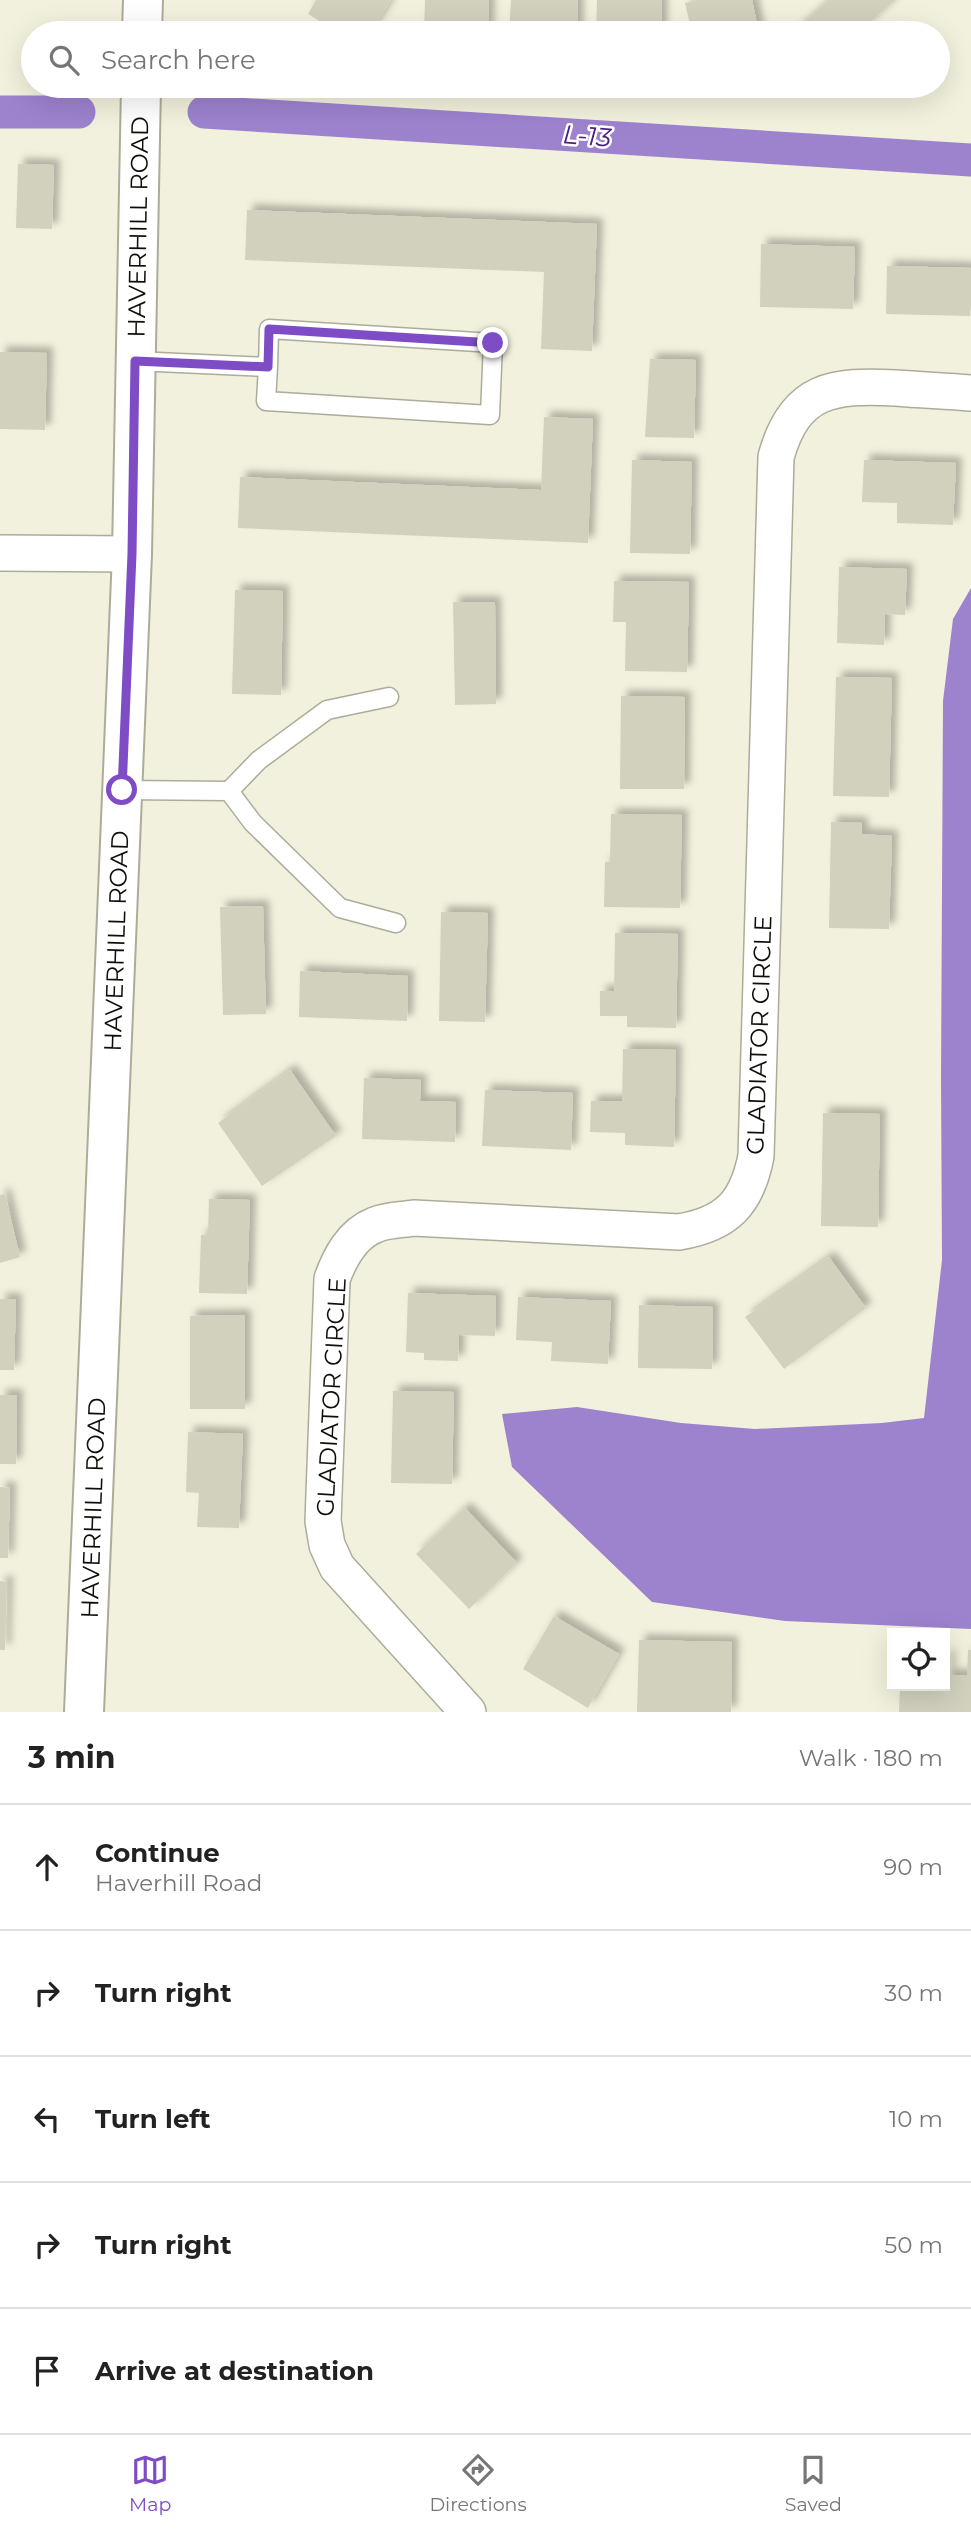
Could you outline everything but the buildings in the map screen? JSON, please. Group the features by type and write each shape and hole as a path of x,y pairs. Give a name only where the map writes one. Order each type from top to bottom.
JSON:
{"street":[{"path":"142,21 143,0"},
{"name":"HAVERHILL ROAD","path":"84,1712 132,554 141,98"},
{"name":"GLADIATOR CIRCLE","path":"468,1712 337,1567 327,1545 323,1521 332,1279 340,1257 355,1238 376,1224 414,1218 679,1232 702,1228 723,1217 741,1200 752,1179 756,1156 776,457 783,434 796,414 814,398 836,388 860,386 971,393"},
{"path":"0,554 132,554"}],"lane":[{"path":"269,329 493,343 490,415 266,401 268,367 269,329"},
{"path":"135,361 268,367"},
{"path":"122,790 229,790 260,760 327,710 389,697"},
{"path":"229,790 253,824 340,908 396,923"}],"shaded area":[{"path":"971,588 971,1629 785,1621 652,1602 512,1467 502,1414 577,1407 681,1423 755,1429 882,1423 924,1418 942,1260 943,701 953,619"}],"waterway":[{"name":"L-13","path":"0,112 79,112"},
{"name":"L-13","path":"204,112 971,160"}],"route":[{"path":"122,790 132,554 135,361 268,367 269,329 493,343"}]}
